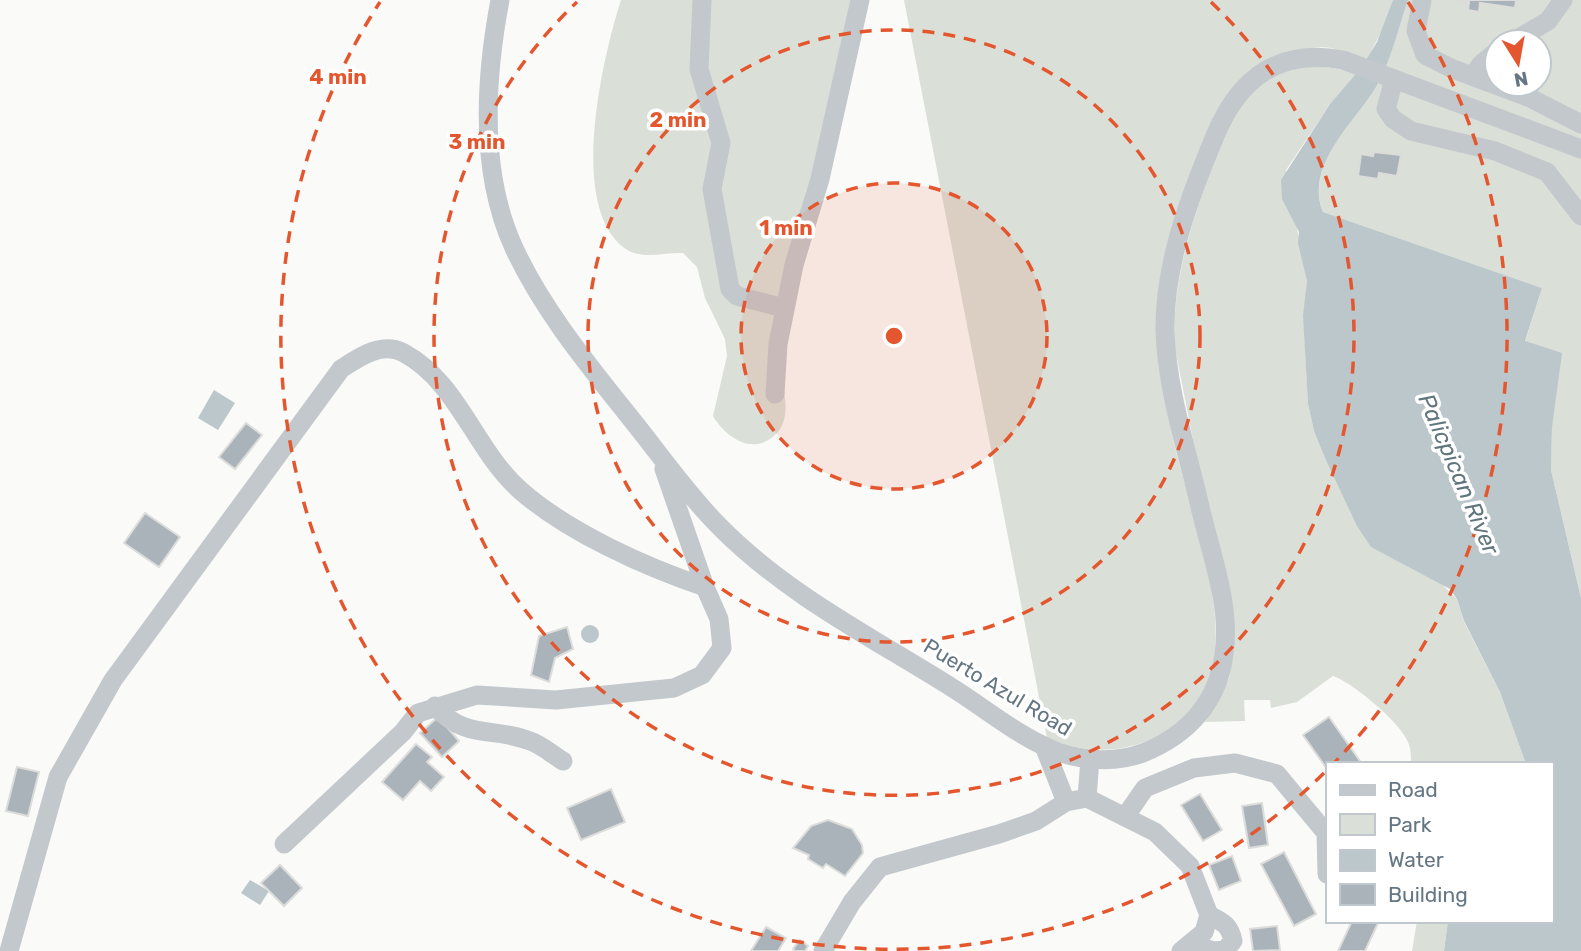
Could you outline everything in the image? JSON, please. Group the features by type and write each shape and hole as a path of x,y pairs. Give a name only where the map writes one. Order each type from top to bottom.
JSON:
{"street":[{"name":"Puerto Azul Road","path":"500,0 491,54 490,153 512,242 533,284 584,360 721,528 780,577 818,605 1044,746 1090,759 1124,758 1170,740 1200,715 1221,675 1226,622 1176,407 1165,327 1171,271 1199,176 1225,114 1243,87 1274,65 1290,59 1317,57 1343,60 1581,149"},
{"path":"702,0 699,69 706,101 721,143 712,189 730,289 737,296 784,308"},
{"path":"775,394 774,374 784,308 800,240 820,179 860,0"},
{"path":"1422,0 1416,31 1420,49 1433,60 1528,97 1581,124"},
{"path":"1536,28 1548,21 1563,0"},
{"path":"1473,76 1483,62"},
{"path":"1393,79 1387,108 1393,119 1411,131 1439,141 1495,151 1547,172 1581,216"},
{"path":"9,951 58,777 113,680 341,369 369,351 401,351 431,370 486,449 520,491 586,535 668,575 705,587"},
{"path":"284,844 402,732 418,713 435,706 477,695 556,700 674,688 702,675 722,648 719,619 705,587 659,453"},
{"path":"435,706 448,722 468,730 531,741 563,761"},
{"path":"1044,746 1066,802"},
{"path":"1087,798 1090,759"},
{"path":"1125,817 1145,788 1194,768 1235,763 1278,774 1326,833"},
{"path":"823,951 852,902 880,867 999,834 1036,821 1066,802 1087,798 1155,832 1189,866 1209,915 1204,932 1187,947"},
{"path":"1187,947 1226,950 1233,941 1231,930 1209,915"}],"green space":[{"path":"621,0 866,0 822,168 793,295 781,361 784,420 774,436 765,442 748,444 739,441 724,430 713,416 727,356 725,339 705,298 697,267 683,253 648,255 629,251 610,232 598,204 594,133 606,58"},
{"path":"904,0 1393,0 1387,21 1366,61 1331,48 1299,49 1280,54 1249,72 1236,84 1216,114 1185,189 1181,203 1167,397 1175,447 1211,586 1216,632 1211,674 1193,710 1159,736 1145,742 1104,750 1076,747 1047,738"},
{"path":"1408,0 1581,0 1581,139 1384,67"},
{"path":"1307,65 1340,69 1356,75 1330,104 1286,170 1307,281 1304,328 1308,404 1314,431 1341,487 1457,599 1464,622 1500,692 1525,762 1411,762 1409,744 1396,725 1363,695 1333,676 1297,702 1271,708 1270,700 1244,700 1245,721 1205,722 1229,678 1234,649 1175,348 1176,299 1198,205 1234,116 1250,93 1284,72"},
{"path":"1378,83 1581,157 1581,598 1551,470 1552,427 1525,342 1542,288 1323,212 1319,194 1327,160"},
{"path":"1417,923 1448,923 1444,951 1412,951"}],"water":[{"name":"Palicpican River","path":"1393,0 1408,0 1386,66 1376,87 1334,146 1326,162 1320,178 1319,195 1323,212 1542,288 1525,341 1562,353 1552,427 1551,470 1581,598 1581,951 1444,951 1448,923 1553,923 1553,762 1525,762 1500,692 1464,621 1457,599 1450,589 1371,547 1357,526 1314,431 1308,404 1303,316 1307,281 1298,243 1299,232 1282,199 1281,180 1330,104 1361,68 1377,42"},
{"path":"214,390 235,403 218,430 198,418"},
{"path":"590,625 596,628 599,634 596,640 590,643 584,640 581,634 584,628"},
{"path":"250,880 269,891 260,905 241,893"}],"building":[{"path":"1456,0 1516,0 1515,8 1480,3 1479,12 1468,10 1469,2"},
{"path":"1374,152 1401,155 1397,176 1379,173 1378,179 1358,176 1361,154 1373,156"},
{"path":"246,423 262,435 235,469 219,457"},
{"path":"145,513 180,537 159,567 124,543"},
{"path":"567,627 573,649 555,658 549,682 531,675 539,636"},
{"path":"438,717 459,741 442,757 420,733"},
{"path":"1329,717 1361,762 1326,762 1326,768 1303,735"},
{"path":"416,744 432,757 427,762 444,777 431,791 420,781 403,800 382,782"},
{"path":"17,767 39,772 28,816 6,811"},
{"path":"611,789 625,822 581,840 567,808"},
{"path":"1200,794 1222,830 1203,841 1181,805"},
{"path":"1262,803 1268,845 1249,848 1242,806"},
{"path":"828,820 852,829 862,845 863,853 845,876 826,864 823,868 808,859 809,855 793,848 811,826"},
{"path":"1284,852 1316,914 1294,926 1261,864"},
{"path":"1232,856 1241,881 1219,890 1209,865"},
{"path":"280,865 302,888 284,906 261,883"},
{"path":"1351,923 1378,923 1365,951 1338,951"},
{"path":"1277,926 1280,950 1253,951 1250,929"},
{"path":"766,927 786,938 778,951 751,951"},
{"path":"800,940 808,946 805,951 795,951 793,949"}]}
